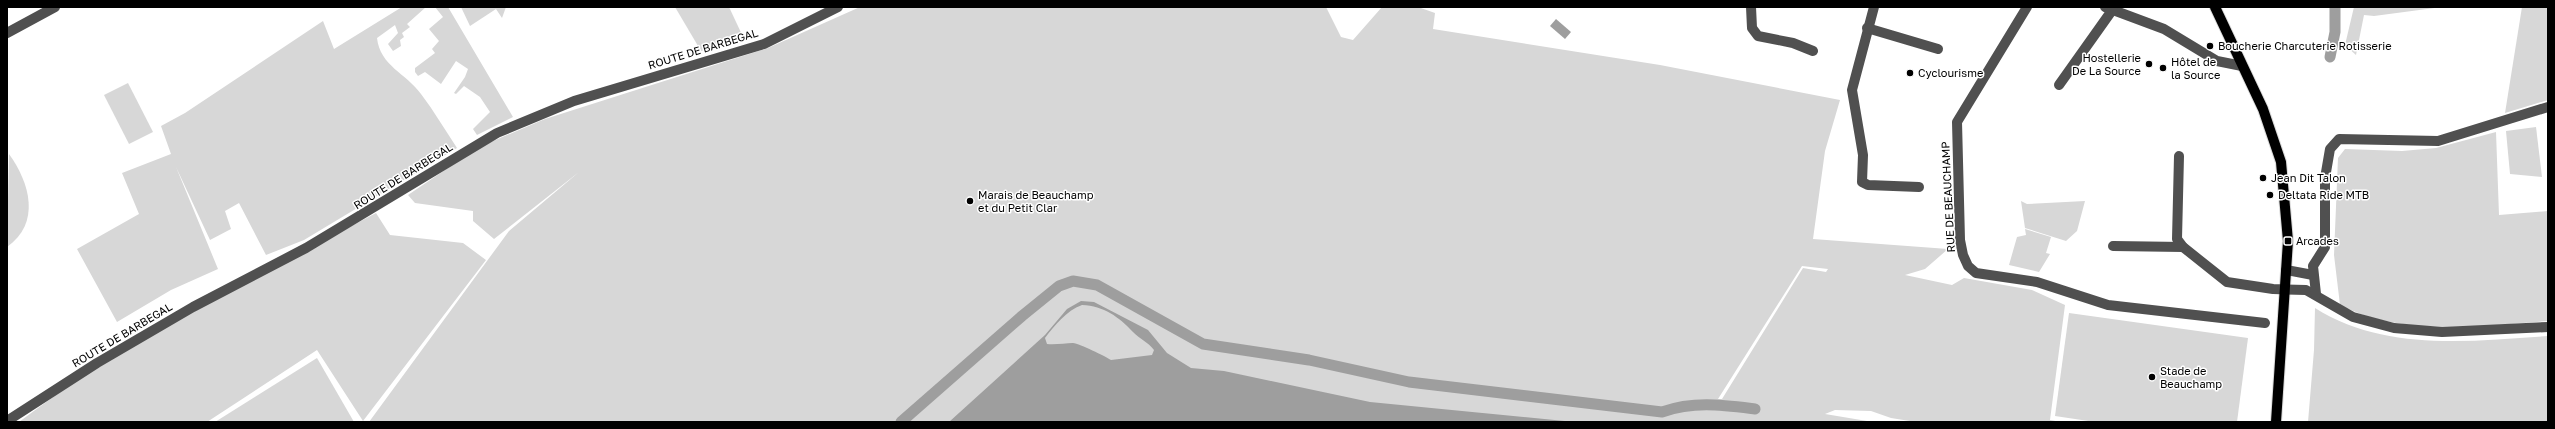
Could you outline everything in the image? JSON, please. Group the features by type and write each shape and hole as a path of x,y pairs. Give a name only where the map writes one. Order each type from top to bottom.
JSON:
{"main road":[{"path":"2215,7 2272,130 2281,162 2287,230 2286,270 2290,290 2276,422"}],"street":[{"path":"7,33 55,7"},
{"name":"ROUTE DE BARBEGAL","path":"7,421 97,363 193,306 334,232 497,133 574,101 764,44 838,7"},
{"path":"1751,7 1752,28 1758,36 1793,43 1813,51"},
{"path":"1874,7 1867,28 1852,90 1863,155 1862,182 1868,185 1919,186"},
{"name":"RUE DE BEAUCHAMP","path":"2027,7 1957,122 1960,240 1963,255 1968,266 1976,273 2037,282 2108,305 2266,323"},
{"path":"2059,85 2109,8 2164,29 2217,61 2242,66"},
{"path":"1867,28 1938,49"},
{"path":"2316,294 2313,266 2325,247 2325,178 2330,149 2339,139 2438,141 2499,118 2548,107"},
{"path":"2179,156 2177,239 2183,247 2227,282 2290,290 2306,290 2316,294 2353,317 2394,328 2442,332 2548,327"},
{"path":"2113,246 2183,247"},
{"path":"2286,270 2313,275"}],"shaded area":[{"path":"402,7 426,7 407,24 410,27 402,33 404,37 400,40 401,46 393,51 388,44 398,33 395,25 377,38 379,48 383,56 394,69 408,80 421,94 457,148 304,240 266,255 239,203 225,211 231,229 210,240 176,167 218,269 171,290 117,322 77,249 139,214 122,173 171,154 161,126 185,113 323,21 334,49"},
{"path":"435,7 448,7 513,117 477,135 473,129 490,112 480,97 464,86 456,94 454,93 465,77 468,69 456,61 441,84 425,72 418,76 415,72 415,68 435,53 432,49 439,41 429,29 443,17"},
{"path":"461,7 506,7 502,18 496,9 470,26"},
{"path":"675,7 729,7 744,39 701,51"},
{"path":"860,7 1326,7 1341,37 1353,40 1382,7 1418,7 1435,13 1433,29 1660,65 1840,100 1825,151 1813,239 1948,249 1925,269 1905,275 1952,285 1964,278 2032,290 2065,305 2050,420 2061,422 1916,422 1891,418 1871,411 1835,410 1825,414 1873,422 369,422 509,231 579,172 494,239 473,221 473,211 415,203 408,195 479,147 545,119 768,48","holes":["1802,266 1828,269 1826,272 1803,268 1722,399 1718,399"]},
{"path":"2354,7 2442,7 2374,16 2364,15 2356,55 2345,45"},
{"path":"2522,7 2548,7 2548,100 2505,113"},
{"path":"1556,19 1571,32 1565,39 1550,26"},
{"path":"128,83 153,132 129,144 104,95"},
{"path":"2536,127 2542,177 2510,174 2506,131"},
{"path":"2496,132 2499,215 2548,211 2548,321 2469,327 2416,325 2390,322 2364,315 2340,305 2334,255 2338,158 2345,149 2402,151 2436,148"},
{"path":"9,154 22,177 27,190 29,202 25,226 18,237 7,247"},
{"path":"2021,201 2027,204 2085,201 2077,231 2066,241 2025,228"},
{"path":"376,213 390,235 463,243 486,260 363,421 317,350 207,422 19,422 104,363 148,336 193,310"},
{"path":"2025,229 2051,237 2046,253 2050,254 2039,272 2009,265 2017,237 2026,235"},
{"path":"1081,301 1094,302 1148,330 1167,353 1191,368 1224,371 1370,402 1575,422 949,422 1045,335 1067,309","holes":["1082,305 1104,310 1117,317 1152,347 1154,350 1152,355 1111,360 1092,350 1073,343 1047,344 1045,338 1057,323 1066,315"]},
{"path":"2315,308 2342,322 2370,332 2398,338 2458,341 2548,336 2548,422 2308,422 2314,350"},
{"name":"Stade de Beauchamp","path":"2069,313 2248,338 2237,422 2095,422 2055,416"},
{"path":"317,358 354,422 215,422"}],"waterway":[{"path":"2330,57 2335,32 2335,7"},
{"path":"901,422 1022,316 1059,286 1073,281 1097,285 1203,344 1309,360 1409,382 1662,412 1685,406 1697,405 1720,405 1755,409"}],"place":[{"name":"Boucherie Charcuterie Rotisserie","path":"2210,46"},
{"name":"Hostellerie De La Source","path":"2149,64"},
{"name":"Hôtel de la Source","path":"2163,68"},
{"name":"Cyclourisme","path":"1910,73"},
{"name":"Jean Dit Talon","path":"2263,178"},
{"name":"Deltata Ride MTB","path":"2270,195"},
{"name":"Marais de Beauchamp et du Petit Clar","path":"970,201"},
{"name":"Arcades","path":"2288,241"},
{"name":"Stade de Beauchamp","path":"2152,377"}]}
